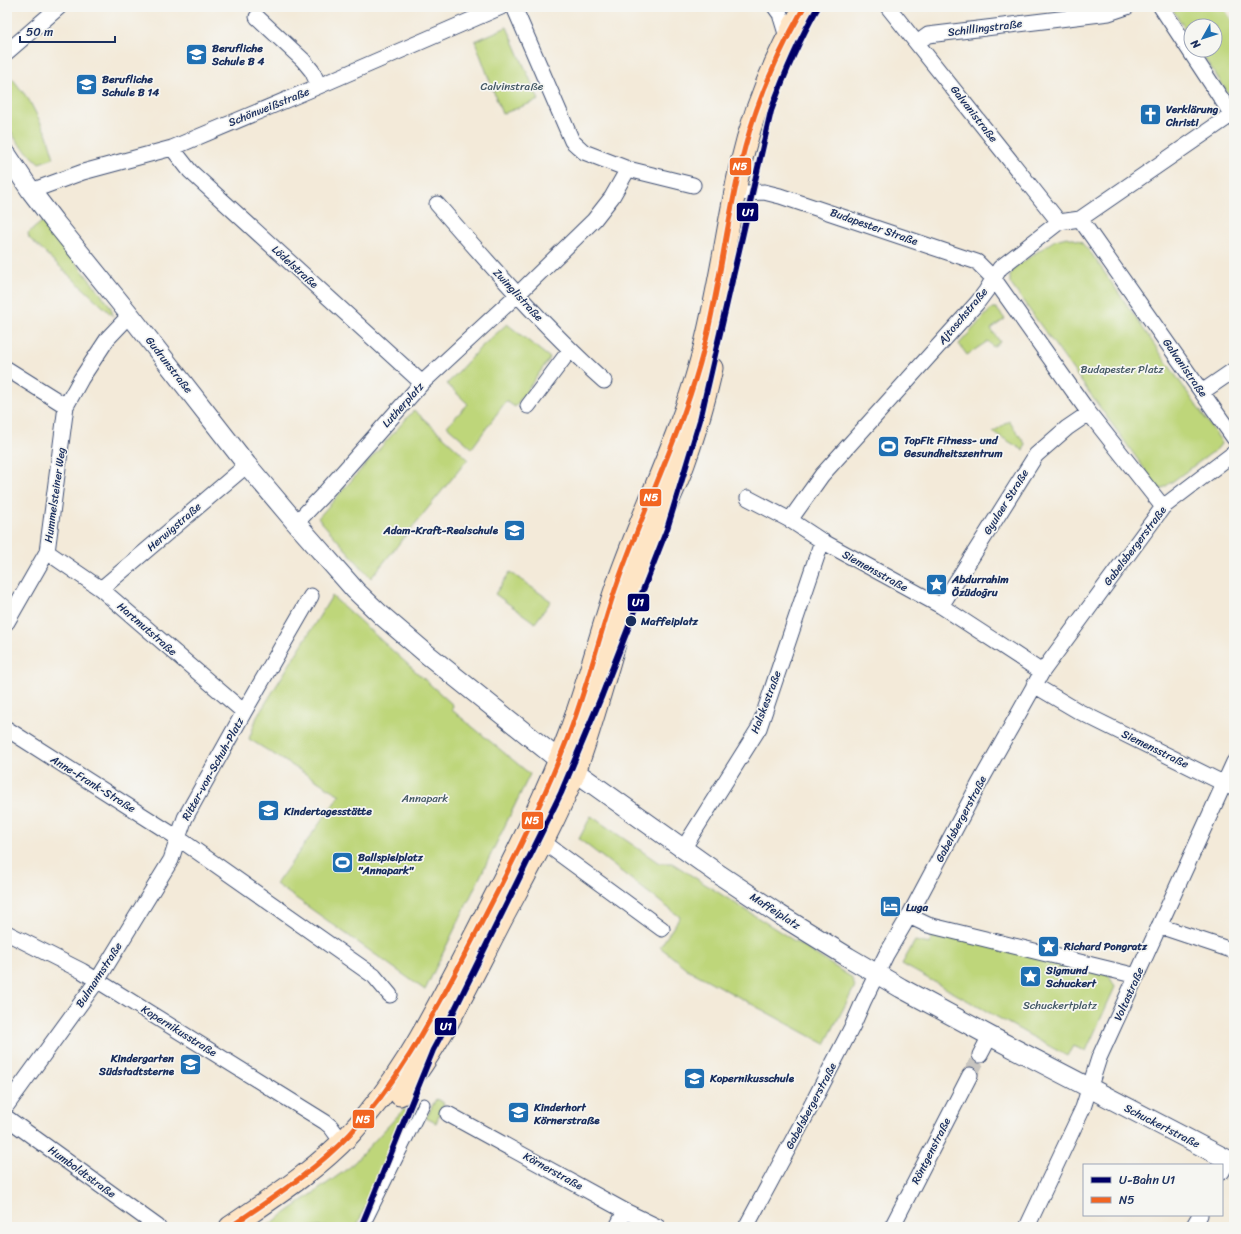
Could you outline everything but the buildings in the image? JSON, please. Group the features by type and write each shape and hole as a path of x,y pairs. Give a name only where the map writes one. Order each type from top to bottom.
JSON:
{"main road":[{"path":"230,1227 297,1180 342,1142 386,1092 416,1046 538,809 567,766 578,707 616,586 669,455 701,360 745,147 772,67 804,7"},
{"path":"250,1227 329,1169 370,1130 403,1091 425,1061 449,1020 542,841 567,766 640,568 684,464 708,387 758,145 775,95 786,69 820,7"}],"street":[{"path":"7,52 59,7"},
{"name":"Schönweißstraße","path":"31,191 78,174 172,148 501,7"},
{"path":"514,7 572,141 584,152 628,169 693,185"},
{"path":"775,7 780,14 787,37"},
{"name":"Galvanistraße","path":"888,7 1059,222"},
{"name":"Schillingstraße","path":"917,43 928,35 1109,13 1126,7"},
{"path":"1161,7 1233,117"},
{"path":"257,17 303,60 312,71 319,86"},
{"name":"Ajtoschstraße","path":"790,520 822,474 977,303 1000,268 1059,222 1080,219 1233,117"},
{"name":"Lödelstraße","path":"172,148 190,171 422,383"},
{"name":"Gudrunstraße","path":"7,155 31,191 247,465 337,570 375,609 406,637 567,766"},
{"path":"518,294 594,220 612,197 628,169"},
{"name":"Budapester Straße","path":"747,193 764,192 780,196 977,262 994,279"},
{"name":"Zwinglistraße","path":"437,204 570,350 604,381"},
{"name":"Galvanistraße","path":"1080,219 1234,438"},
{"path":"994,279 1088,413 1163,506"},
{"name":"Lutherplatz","path":"296,523 422,383 518,294"},
{"name":"Hummelsteiner Weg","path":"7,622 47,552 66,406 81,379 108,338 130,315"},
{"path":"528,406 570,350"},
{"path":"7,369 66,406"},
{"path":"1202,392 1234,370"},
{"name":"Gyulaer Straße","path":"941,606 1036,455 1067,428 1088,413"},
{"name":"Gabelsbergerstraße","path":"746,1227 822,1086 877,974 979,784 1042,672 1163,506 1234,453"},
{"name":"Herwigstraße","path":"101,589 247,465"},
{"name":"Siemensstraße","path":"748,498 790,520 822,541 941,606 1042,672"},
{"name":"Halskestraße","path":"683,849 759,728 822,541"},
{"name":"Hartmutstraße","path":"47,552 101,589 244,712"},
{"name":"Ritter-von-Schuh-Platz","path":"178,838 185,818 311,596"},
{"name":"Siemensstraße","path":"1034,685 1078,711 1229,786"},
{"name":"Anne-Frank-Straße","path":"7,729 178,838"},
{"name":"Voltastraße","path":"1027,1227 1083,1108 1100,1058 1137,976 1229,786 1234,762"},
{"name":"Maffeiplatz","path":"567,766 683,849 780,915 877,974"},
{"path":"178,838 374,976 390,995"},
{"name":"Bulmannstraße","path":"7,1105 97,981 171,860 178,838"},
{"path":"542,841 662,928"},
{"path":"909,916 928,925 1137,976"},
{"path":"1160,926 1234,951"},
{"name":"Kopernikusstraße","path":"7,933 82,971 325,1122 342,1142"},
{"path":"877,974 1089,1088"},
{"path":"980,1055 990,1036"},
{"name":"Röntgenstraße","path":"892,1227 970,1075"},
{"name":"Schuckertstraße","path":"1089,1088 1228,1165"},
{"path":"363,1227 424,1104"},
{"name":"Körnerstraße","path":"448,1114 625,1211 658,1227"},
{"name":"Humboldtstraße","path":"7,1118 158,1227"},
{"path":"617,1227 625,1211"},
{"path":"1193,1227 1199,1216"}],"green space":[{"path":"1171,7 1223,7 1234,24 1234,102 1204,58 1223,58 1223,18 1183,18 1183,26"},
{"name":"Calvinstraße","path":"507,27 539,100 502,114 475,41"},
{"path":"12,78 29,100 47,135 54,158 39,163 18,143 7,125 7,82"},
{"path":"43,221 108,303 113,316 29,238 28,233"},
{"name":"Budapester Platz","path":"1067,237 1080,241 1091,253 1221,441 1221,444 1217,449 1162,489 1159,489 1010,283 1010,276 1015,267 1055,240"},
{"path":"992,308 996,308 1005,319 991,329 1000,342 993,347 988,341 967,355 959,344"},
{"path":"507,324 550,358 515,407 506,401 472,448 447,426 468,404 447,384 480,348"},
{"path":"414,410 468,459 371,578 318,518"},
{"path":"1009,421 1026,445 1023,450 993,432"},
{"path":"510,572 551,601 535,623 495,594"},
{"name":"Annapark","path":"332,596 453,705 452,710 530,774 425,990 276,884 340,795 249,739 257,717"},
{"path":"591,816 659,863 672,863 851,977 855,986 825,1044 687,969 660,947 680,917 579,839"},
{"name":"Schuckertplatz","path":"932,931 1108,974 1115,987 1086,1051 1073,1046 1067,1056 902,964 915,941 930,944"},
{"path":"436,1099 444,1103 436,1123 426,1118"},
{"path":"404,1109 410,1117 356,1227 266,1227 350,1167"}],"tunnel":[{"path":"970,1075 980,1055"}],"metro line":[{"name":"U1","path":"361,1227 433,1050 454,1011 561,793 602,695 667,529 700,420 771,111 792,58 818,7"}],"transit line":[{"name":"N5","path":"230,1227 308,1172 337,1147 367,1115 397,1075 423,1032 516,856 542,799 573,723 615,590 691,392 707,336 738,174 750,129 770,75 804,7"}],"place":[{"name":"Berufliche Schule B 4","path":"196,54"},
{"name":"Berufliche Schule B 14","path":"87,85"},
{"name":"Verklärung Christi","path":"1150,115"},
{"name":"TopFit Fitness- und Gesundheitszentrum","path":"889,446"},
{"name":"Adam-Kraft-Realschule","path":"514,530"},
{"name":"Abdurrahim Özüdoğru","path":"936,585"},
{"name":"Maffeiplatz","path":"631,621"},
{"name":"Kindertagesstätte","path":"268,811"},
{"name":"Ballspielplatz \"Annapark\"","path":"343,863"},
{"name":"Luga","path":"891,907"},
{"name":"Richard Pongratz","path":"1049,946"},
{"name":"Sigmund Schuckert","path":"1030,976"},
{"name":"Kindergarten Südstadtsterne","path":"190,1064"},
{"name":"Kopernikusschule","path":"694,1078"},
{"name":"Kinderhort Körnerstraße","path":"518,1113"}]}
